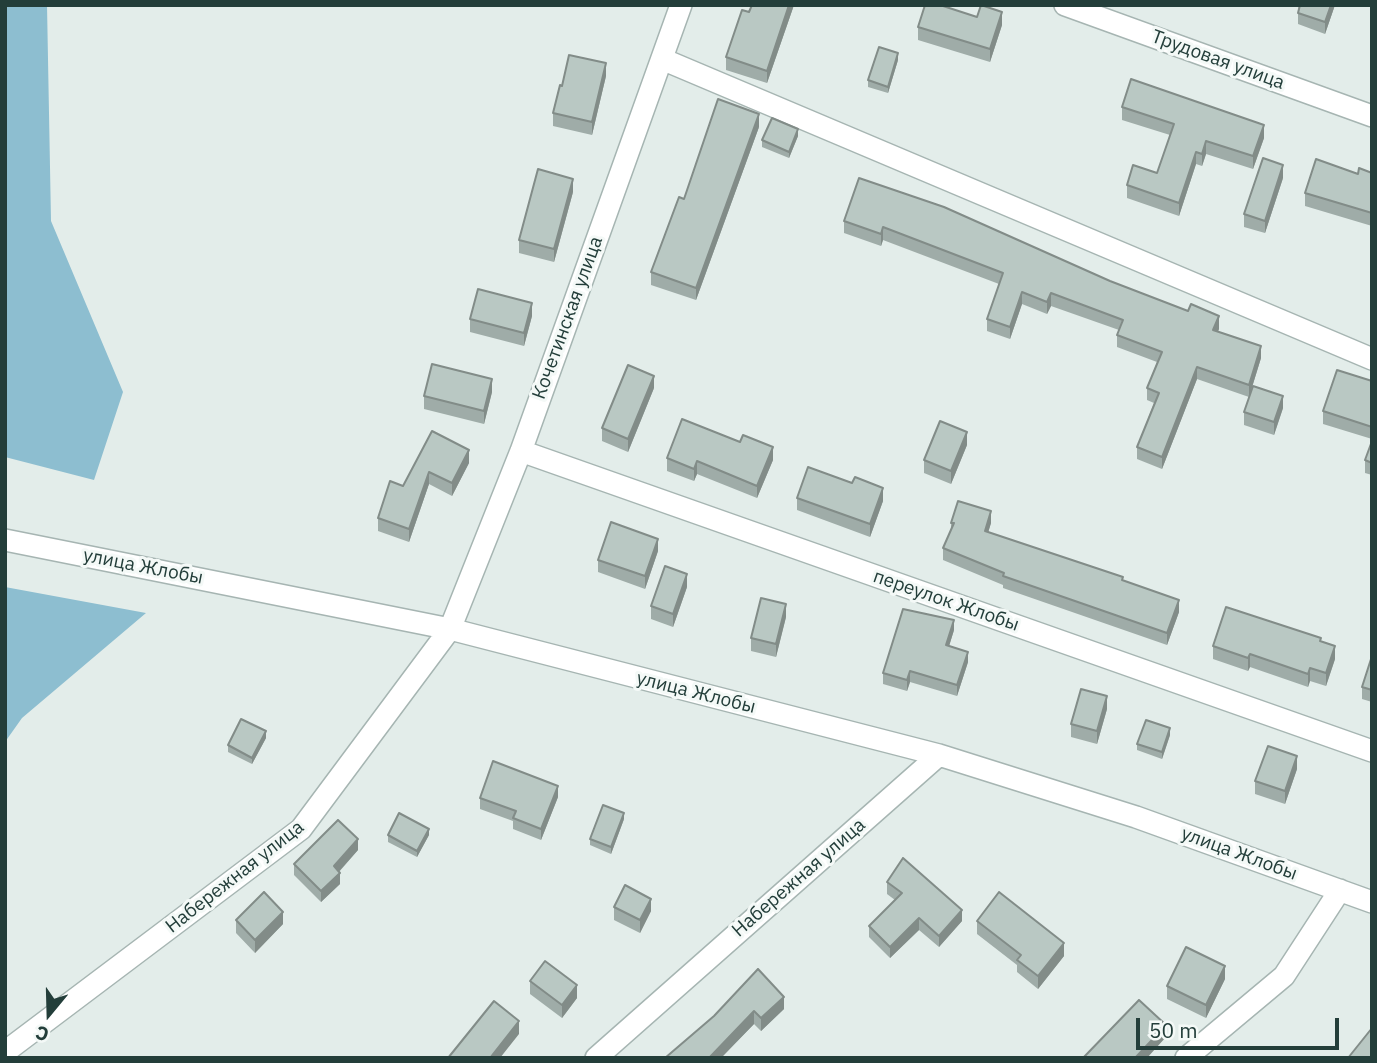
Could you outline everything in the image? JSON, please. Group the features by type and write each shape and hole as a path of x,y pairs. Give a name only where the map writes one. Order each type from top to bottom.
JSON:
{"street":[{"name":"Кочетинская улица","path":"450,629 521,451 681,5"},
{"name":"Трудовая улица","path":"1065,5 1372,116"},
{"path":"662,59 1371,356"},
{"name":"переулок Жлобы","path":"521,451 1372,751"},
{"name":"улица Жлобы","path":"5,540 450,629 939,755 1136,817 1372,902"},
{"name":"Набережная улица","path":"5,1052 301,829 450,629"},
{"name":"Набережная улица","path":"596,1058 939,755"},
{"path":"1186,1058 1284,976 1340,890"}],"water":[{"path":"5,5 47,5 51,221 123,392 94,480 5,457"},
{"path":"5,587 146,613 22,718 5,742"}],"building":[{"path":"752,5 789,5 767,71 726,57 742,10 749,12"},
{"path":"925,5 940,5 977,17 981,5 1002,12 990,49 918,27"},
{"path":"1300,5 1331,5 1325,22 1298,13"},
{"path":"879,47 898,53 888,87 868,80"},
{"path":"569,55 606,63 592,122 553,113"},
{"path":"1131,79 1264,125 1253,156 1206,141 1202,154 1196,152 1179,203 1127,185 1133,165 1157,173 1174,124 1122,107"},
{"path":"718,99 759,114 696,288 651,272 679,197 684,199"},
{"path":"772,118 798,129 789,152 762,140"},
{"path":"1263,158 1283,165 1265,221 1244,214"},
{"path":"1316,159 1358,174 1359,168 1372,173 1372,213 1305,193"},
{"path":"538,169 573,179 554,249 519,240"},
{"path":"859,178 944,207 1110,281 1188,311 1191,304 1219,316 1213,330 1261,346 1249,385 1197,367 1162,457 1137,447 1159,393 1147,388 1162,352 1117,335 1123,320 1051,293 1047,302 1022,292 1010,327 987,319 1003,273 883,227 881,234 844,221"},
{"path":"478,289 532,303 524,333 470,319"},
{"path":"432,364 492,379 484,411 424,396"},
{"path":"628,365 654,376 628,439 602,428"},
{"path":"1337,370 1372,381 1372,427 1323,411"},
{"path":"1253,386 1283,396 1274,422 1244,412"},
{"path":"682,419 740,442 743,435 773,447 757,486 697,461 694,469 667,458"},
{"path":"940,421 967,432 951,471 924,460"},
{"path":"432,431 469,450 452,483 429,472 409,529 378,518 390,481 403,486"},
{"path":"1372,441 1372,463 1365,460"},
{"path":"808,467 852,483 855,477 883,488 870,524 797,498"},
{"path":"958,501 991,511 985,531 1123,577 1122,580 1179,600 1167,633 1003,576 1004,573 943,548 954,523 951,523"},
{"path":"611,522 658,539 645,576 598,560"},
{"path":"665,566 687,574 673,614 651,606"},
{"path":"761,598 786,604 776,644 751,638"},
{"path":"1226,607 1321,638 1320,641 1335,646 1326,673 1310,668 1308,674 1250,654 1248,658 1213,646"},
{"path":"903,609 954,620 946,645 968,652 957,685 910,671 907,680 883,673"},
{"path":"1372,660 1372,690 1362,687"},
{"path":"1081,689 1107,696 1097,731 1071,724"},
{"path":"241,719 266,731 252,758 228,745"},
{"path":"1146,720 1170,728 1162,752 1137,744"},
{"path":"1268,746 1297,756 1285,791 1255,781"},
{"path":"493,761 558,786 541,829 513,818 516,811 480,798"},
{"path":"603,805 624,813 611,847 590,839"},
{"path":"399,813 429,829 417,851 388,835"},
{"path":"338,820 358,839 334,866 340,873 321,891 294,864"},
{"path":"903,858 962,910 939,936 919,918 890,947 869,926 902,893 887,882"},
{"path":"625,885 651,899 640,920 614,907"},
{"path":"264,892 283,912 255,940 236,920"},
{"path":"999,892 1064,943 1038,976 1017,960 1021,955 977,921"},
{"path":"1186,947 1225,966 1206,1005 1167,986"},
{"path":"545,961 577,985 562,1005 530,981"},
{"path":"758,969 784,997 761,1018 754,1011 709,1058 665,1058 714,1016"},
{"path":"1139,1000 1166,1025 1135,1058 1083,1058"},
{"path":"494,1001 519,1021 490,1058 448,1058"},
{"path":"1372,1028 1372,1058 1348,1058"}]}
